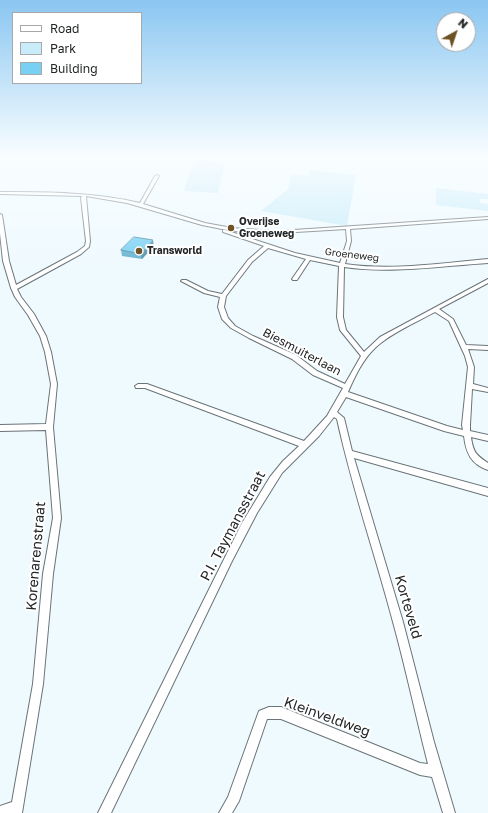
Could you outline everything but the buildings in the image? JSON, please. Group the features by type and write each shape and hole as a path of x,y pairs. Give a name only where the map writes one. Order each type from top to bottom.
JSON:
{"street":[{"path":"141,205 148,192"},
{"path":"0,193 84,195 115,199 220,227 258,232 488,218"},
{"path":"14,288 69,258 87,246 88,241 83,198 84,195"},
{"name":"Korenarenstraat","path":"0,215 6,261 14,288 18,297 37,324 48,352 54,384 49,427 57,518 48,574 38,684 16,810"},
{"name":"Groeneweg","path":"220,227 223,230 267,246 309,258 364,268 399,268 488,261"},
{"path":"348,227 349,241 342,265 340,317 343,330 363,355"},
{"path":"184,281 206,292 223,296 250,261 267,246"},
{"path":"295,280 309,258"},
{"name":"P.I. Taymansstraat","path":"104,813 236,544 273,478 316,435 333,412 363,355 382,338 488,281"},
{"name":"Biesmuiterlaan","path":"223,296 221,307 226,319 233,327 294,357 315,373 344,390 416,419 467,435 488,438"},
{"path":"435,309 451,320 464,347 470,367 466,425 470,452 475,458 488,467"},
{"path":"464,347 488,348"},
{"path":"138,386 144,386 305,445"},
{"path":"469,386 488,390"},
{"name":"Korteveld","path":"333,412 340,418 357,489 412,673 435,771 449,813"},
{"path":"0,428 49,427"},
{"path":"348,453 488,492"},
{"name":"Kleinveldweg","path":"224,813 233,801 263,715 270,713 281,713 420,769 435,771"},
{"path":"0,812 16,810"}],"green space":[{"path":"284,192 353,192 347,226 261,211"},
{"path":"436,192 470,192 488,194 488,199 480,199 480,203 488,204 488,211 436,205"}],"place":[{"name":"Overijse Groeneweg","path":"231,228"},
{"name":"Transworld","path":"139,251"}]}
